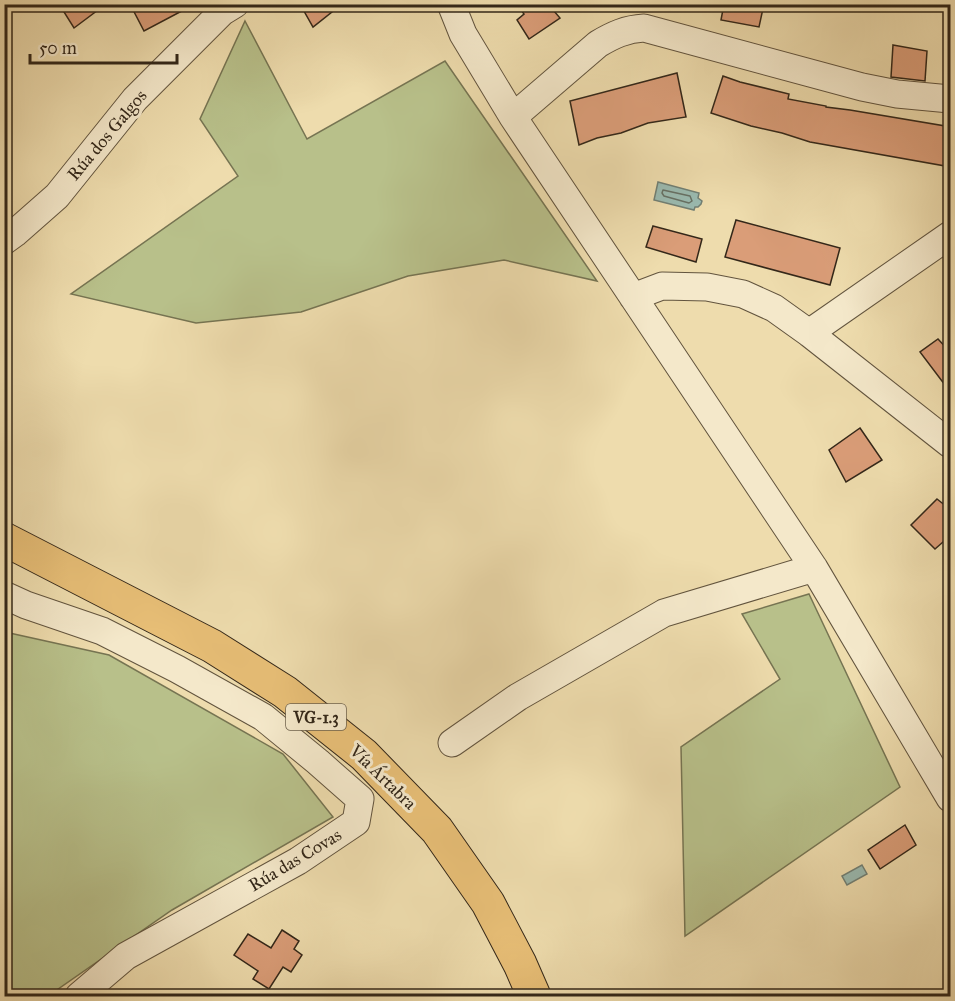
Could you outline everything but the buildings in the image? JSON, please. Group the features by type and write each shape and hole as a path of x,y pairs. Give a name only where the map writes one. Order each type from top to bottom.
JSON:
{"highway":[{"name":"Vía Ártabra","path":"4,539 212,646 285,692 364,755 437,830 488,903 534,996"}],"street":[{"name":"Rúa dos Galgos","path":"4,241 57,196 135,99 222,12 235,4"},
{"path":"451,4 463,34 513,117 814,568 951,798"},
{"path":"513,117 598,44 613,35 635,28 644,28 862,87 897,94 951,99"},
{"path":"809,333 951,235"},
{"path":"633,297 662,286 707,287 743,294 774,308 951,444"},
{"path":"452,743 518,697 664,613 814,568"},
{"name":"Rúa das Covas","path":"4,595 26,605 102,631 264,717 360,799 356,822 298,861 126,956 79,996"}],"green space":[{"path":"245,21 307,139 445,61 597,281 504,260 408,276 301,312 196,323 71,294 238,176 200,119"},
{"path":"809,594 900,787 685,936 681,747 780,679 742,614"},
{"path":"5,632 109,655 283,754 333,817 172,910 48,996 5,996"}],"water":[{"path":"658,182 699,193 698,198 702,201 701,204 694,210 654,200"},
{"path":"862,865 867,874 847,885 842,876"}]}
